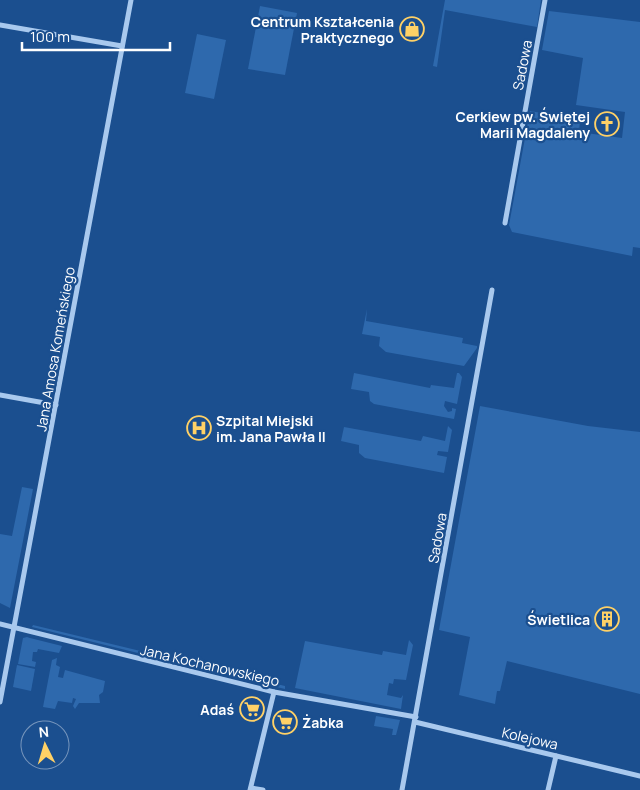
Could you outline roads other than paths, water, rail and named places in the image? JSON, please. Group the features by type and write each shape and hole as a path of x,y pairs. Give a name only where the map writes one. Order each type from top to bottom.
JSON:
{"street":[{"name":"Jana Amosa Komeńskiego","path":"0,702 15,630 131,0"},
{"name":"Sadowa","path":"505,223 545,0"},
{"path":"0,25 122,46"},
{"name":"Sadowa","path":"402,790 492,290"},
{"path":"0,395 56,405"},
{"name":"Jana Kochanowskiego","path":"0,624 15,630 274,692 416,719"},
{"path":"263,790 250,789 274,692"},
{"name":"Kolejowa","path":"416,719 640,776"},
{"path":"548,790 556,756"}],"place":[{"name":"Centrum Kształcenia Praktycznego","path":"412,29"},
{"name":"Cerkiew pw. Świętej Marii Magdaleny","path":"607,124"},
{"name":"Szpital Miejski im. Jana Pawła II","path":"199,428"},
{"name":"Świetlica","path":"607,619"},
{"name":"Adaś","path":"252,709"},
{"name":"Żabka","path":"285,722"}]}
